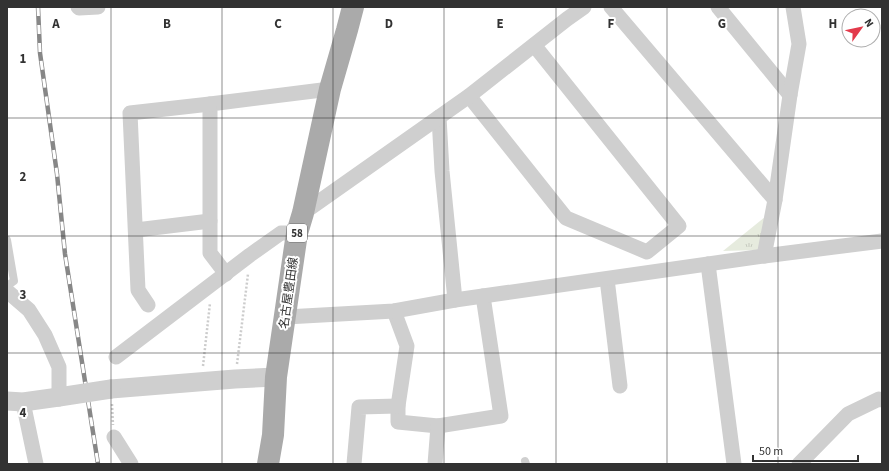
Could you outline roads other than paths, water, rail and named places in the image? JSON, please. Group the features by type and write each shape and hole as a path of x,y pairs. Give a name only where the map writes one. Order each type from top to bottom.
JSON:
{"main road":[{"name":"名古屋豊田線","path":"268,464 273,435 276,377 300,223 330,89 352,7"}],"street":[{"path":"78,7 98,7"},
{"path":"116,357 281,233 300,223 439,117 469,96 584,7"},
{"path":"611,7 775,200"},
{"path":"718,7 790,95"},
{"path":"764,256 775,200 799,44 793,7"},
{"path":"534,45 679,226 647,252"},
{"path":"148,305 138,290 130,113 330,89"},
{"path":"469,96 566,218 647,252"},
{"path":"210,104 210,253 226,274"},
{"path":"439,117 442,171 455,300"},
{"path":"136,230 210,221"},
{"path":"286,316 394,311 455,300 764,256 882,241"},
{"path":"647,252 647,273"},
{"path":"708,264 734,464"},
{"path":"607,279 620,386"},
{"path":"7,291 29,310 45,335 59,367 59,398"},
{"path":"394,311 407,346 398,406 398,422 438,426 501,416 483,296"},
{"path":"36,464 15,401 59,398 111,389 201,381 276,377"},
{"path":"799,464 848,414 878,399 882,400"},
{"path":"354,464 359,407 398,406"},
{"path":"435,464 438,426"},
{"path":"114,437 131,464"}],"lane":[{"path":"7,240 14,281 7,286"}],"railway":[{"path":"38,7 40,53 57,174 65,254 98,464"}]}
